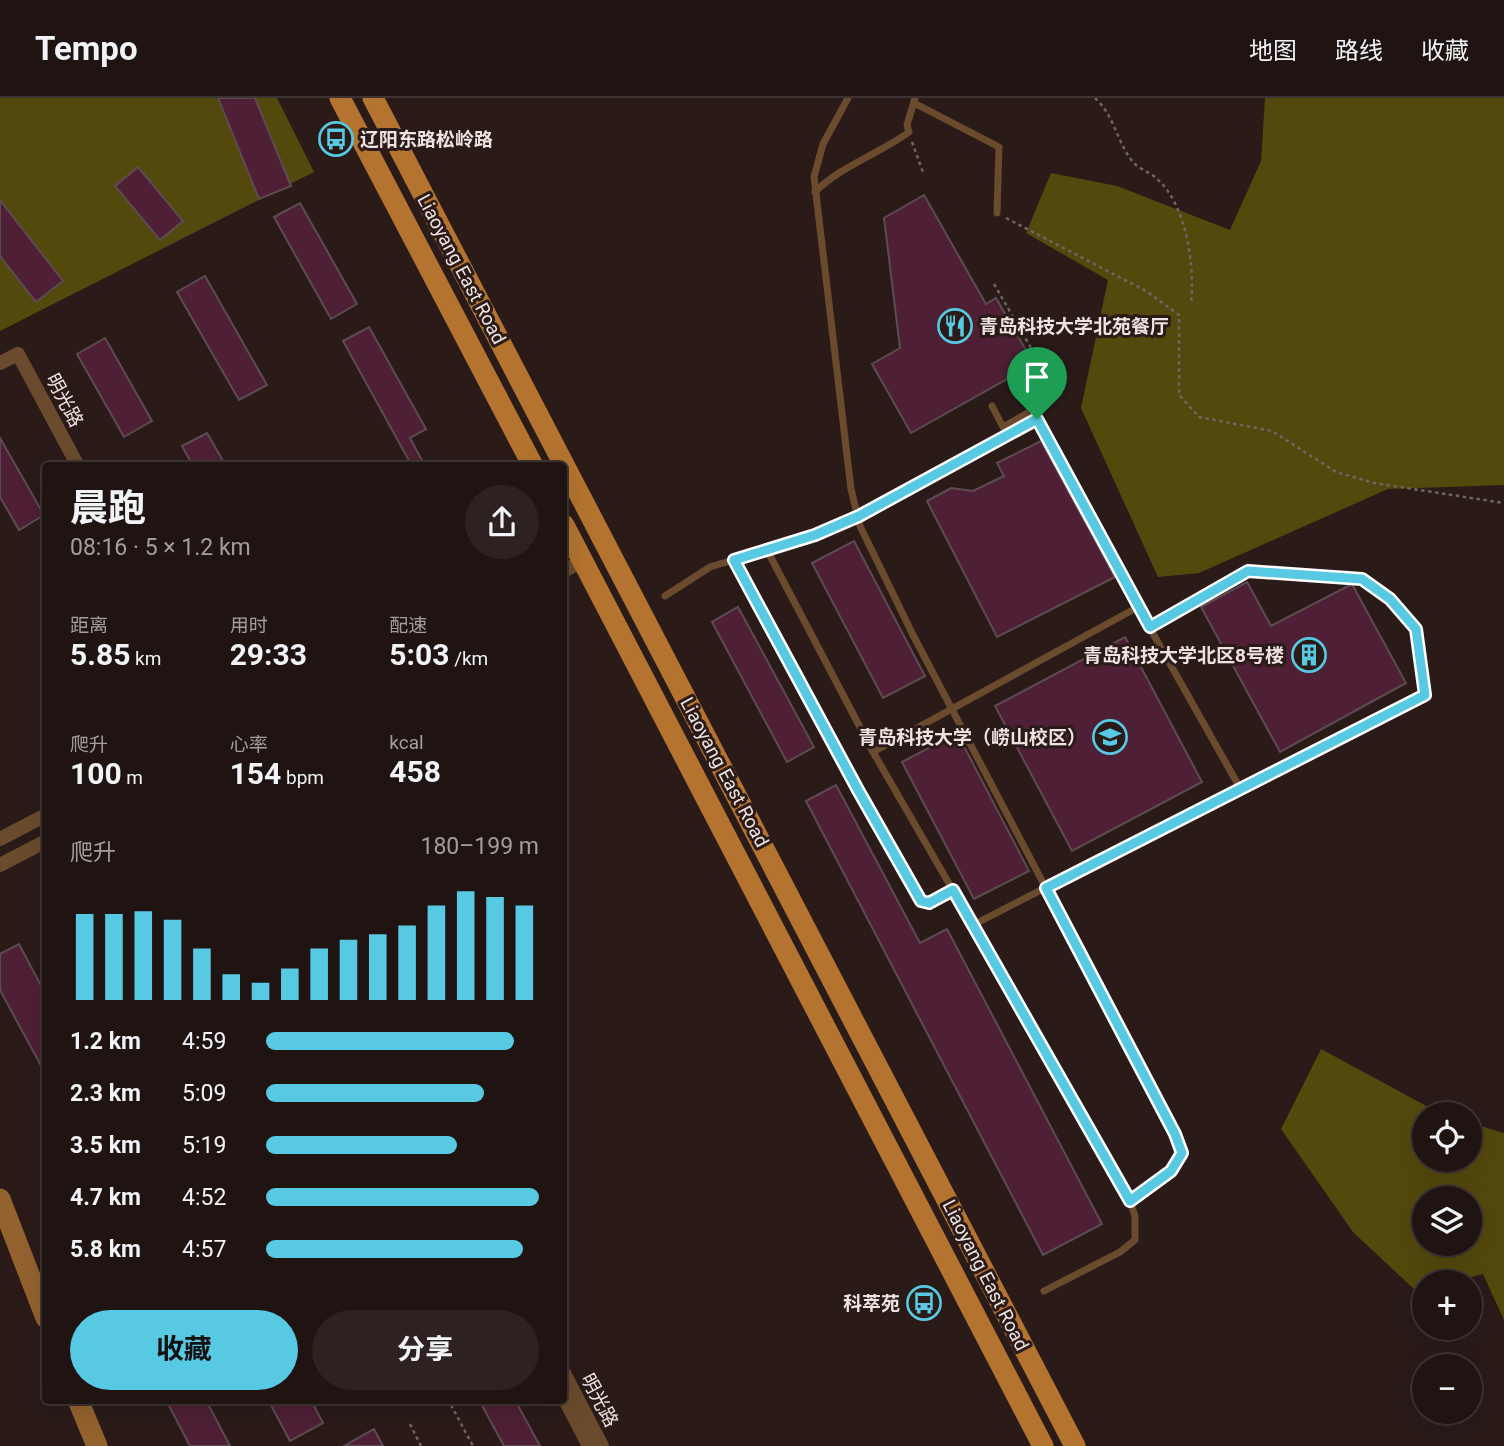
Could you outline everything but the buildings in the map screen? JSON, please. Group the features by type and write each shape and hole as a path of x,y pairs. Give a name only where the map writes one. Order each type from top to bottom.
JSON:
{"main road":[{"name":"Liaoyang East Road","path":"340,98 531,462"},
{"name":"Liaoyang East Road","path":"373,98 563,462"},
{"name":"Liaoyang East Road","path":"567,471 1075,1446"},
{"name":"Liaoyang East Road","path":"567,539 573,566 1043,1446"}],"street":[{"name":"明光路","path":"0,363 18,354 76,462"},
{"path":"0,839 42,817"},
{"path":"0,865 42,844"},
{"path":"0,1199 42,1308"},
{"name":"明光路","path":"567,1379 602,1446"},
{"path":"80,1404 97,1446"},
{"name":"明光路","path":"567,1404 589,1446"}],"lane":[{"path":"848,98 823,144 814,177 849,476 860,526 1175,1134 1182,1153 1171,1171 1130,1201"},
{"path":"816,192 826,181 887,148 909,132 907,125 915,100 999,147 997,213"},
{"path":"992,406 1003,427 1052,399"},
{"path":"665,596 710,567 815,535 859,516 1037,419 1240,789"},
{"path":"767,550 873,752 1130,1201 1135,1216 1135,1240 1120,1252 1044,1292"},
{"path":"734,560 921,901 929,903 953,890"},
{"path":"973,925 1425,695 1416,629 1390,599 1362,579 1248,571 1150,627"},
{"path":"873,752 1138,607"}],"path":[{"path":"1095,98 1115,125 1134,163 1157,178 1184,226 1194,280 1191,304"},
{"path":"909,132 924,175"},
{"path":"997,213 1146,291 1179,315 1179,395 1199,417 1272,430 1336,472 1349,476 1374,483 1504,503"},
{"path":"994,284 1053,386 1052,399"},
{"path":"451,1405 473,1446"},
{"path":"410,1424 421,1446"}],"shaded area":[{"path":"0,98 277,98 314,172 0,331"},
{"path":"1265,98 1504,98 1504,485 1388,489 1199,573 1158,577 1081,408 1108,280 1026,233 1051,173 1117,186 1230,230 1261,161"},
{"path":"1321,1049 1419,1102 1412,1102 1412,1172 1482,1172 1482,1127 1504,1133 1504,1320 1482,1270 1412,1270 1412,1287 1353,1232 1281,1129"}],"place":[{"name":"辽阳东路松岭路","path":"336,139"},
{"name":"青岛科技大学北苑餐厅","path":"955,326"},
{"name":"青岛科技大学北区8号楼","path":"1309,655"},
{"name":"青岛科技大学（崂山校区）","path":"1110,737"},
{"name":"科萃苑","path":"924,1303"}],"route":[{"path":"1037,419 1150,627 1248,571 1362,579 1390,599 1416,629 1425,695 1046,888 1175,1134 1182,1153 1171,1171 1130,1201 953,890 929,903 921,901 734,560 815,535 859,516 1037,419"}]}
